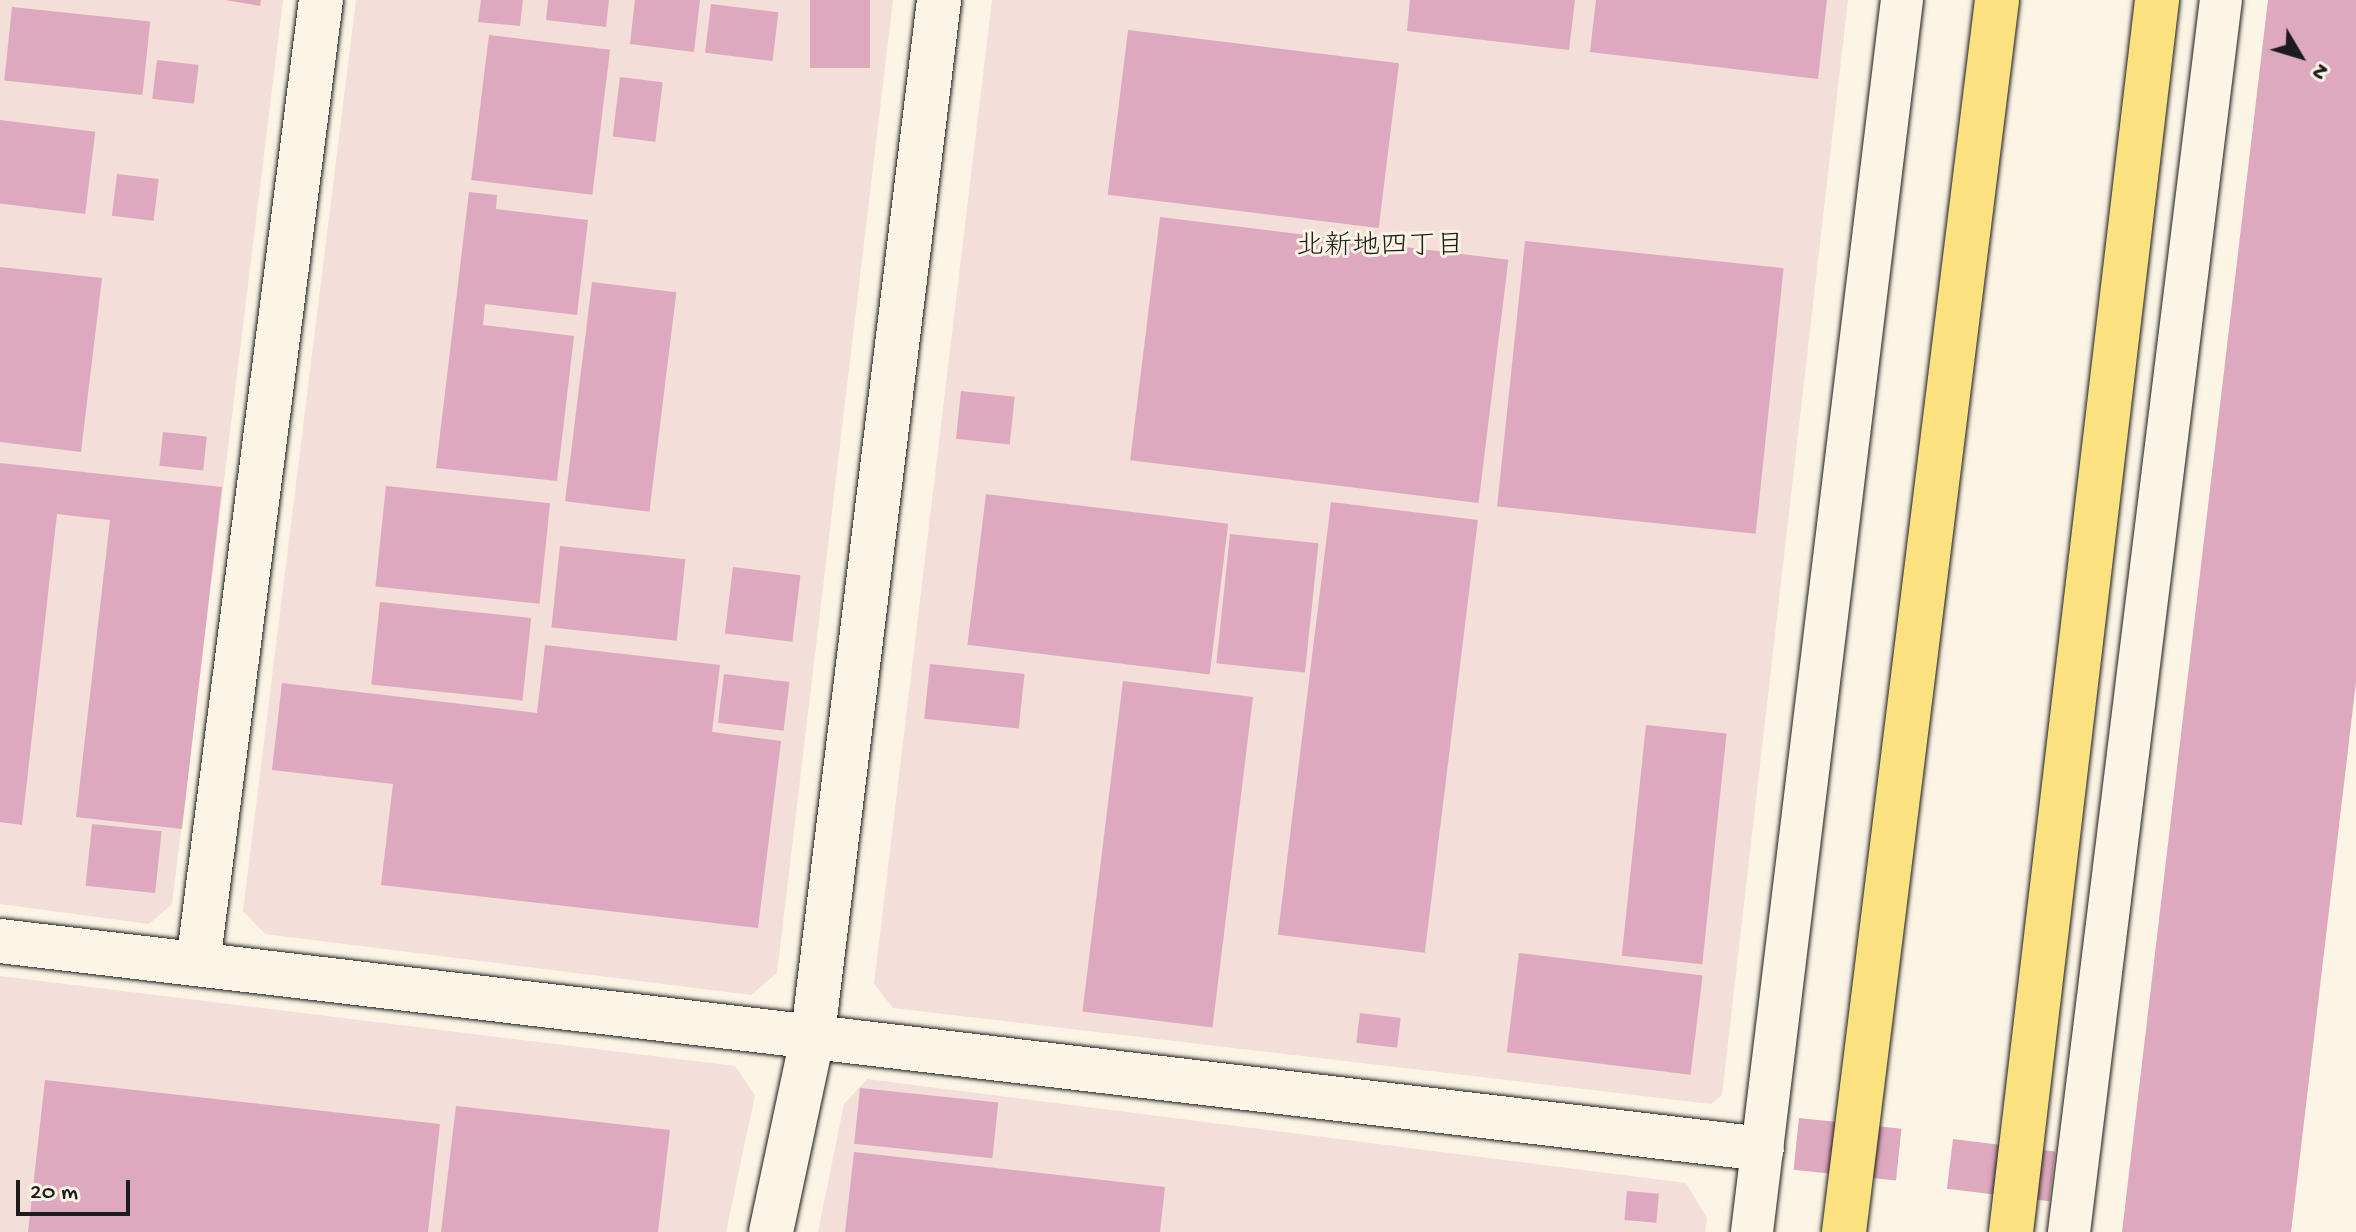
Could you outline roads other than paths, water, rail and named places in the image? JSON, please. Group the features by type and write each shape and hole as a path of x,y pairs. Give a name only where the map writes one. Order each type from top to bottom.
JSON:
{"highway":[{"path":"1844,1232 1945,439 1997,0"},
{"path":"2011,1232 2157,0"}],"street":[{"path":"198,964 321,0"},
{"path":"771,1232 813,1034 939,0"},
{"path":"1752,1232 1902,0"},
{"path":"2069,1232 2221,0"},
{"path":"0,941 813,1034 1762,1149"}],"district":[{"name":"北新地四丁目","path":"1380,248"}]}
